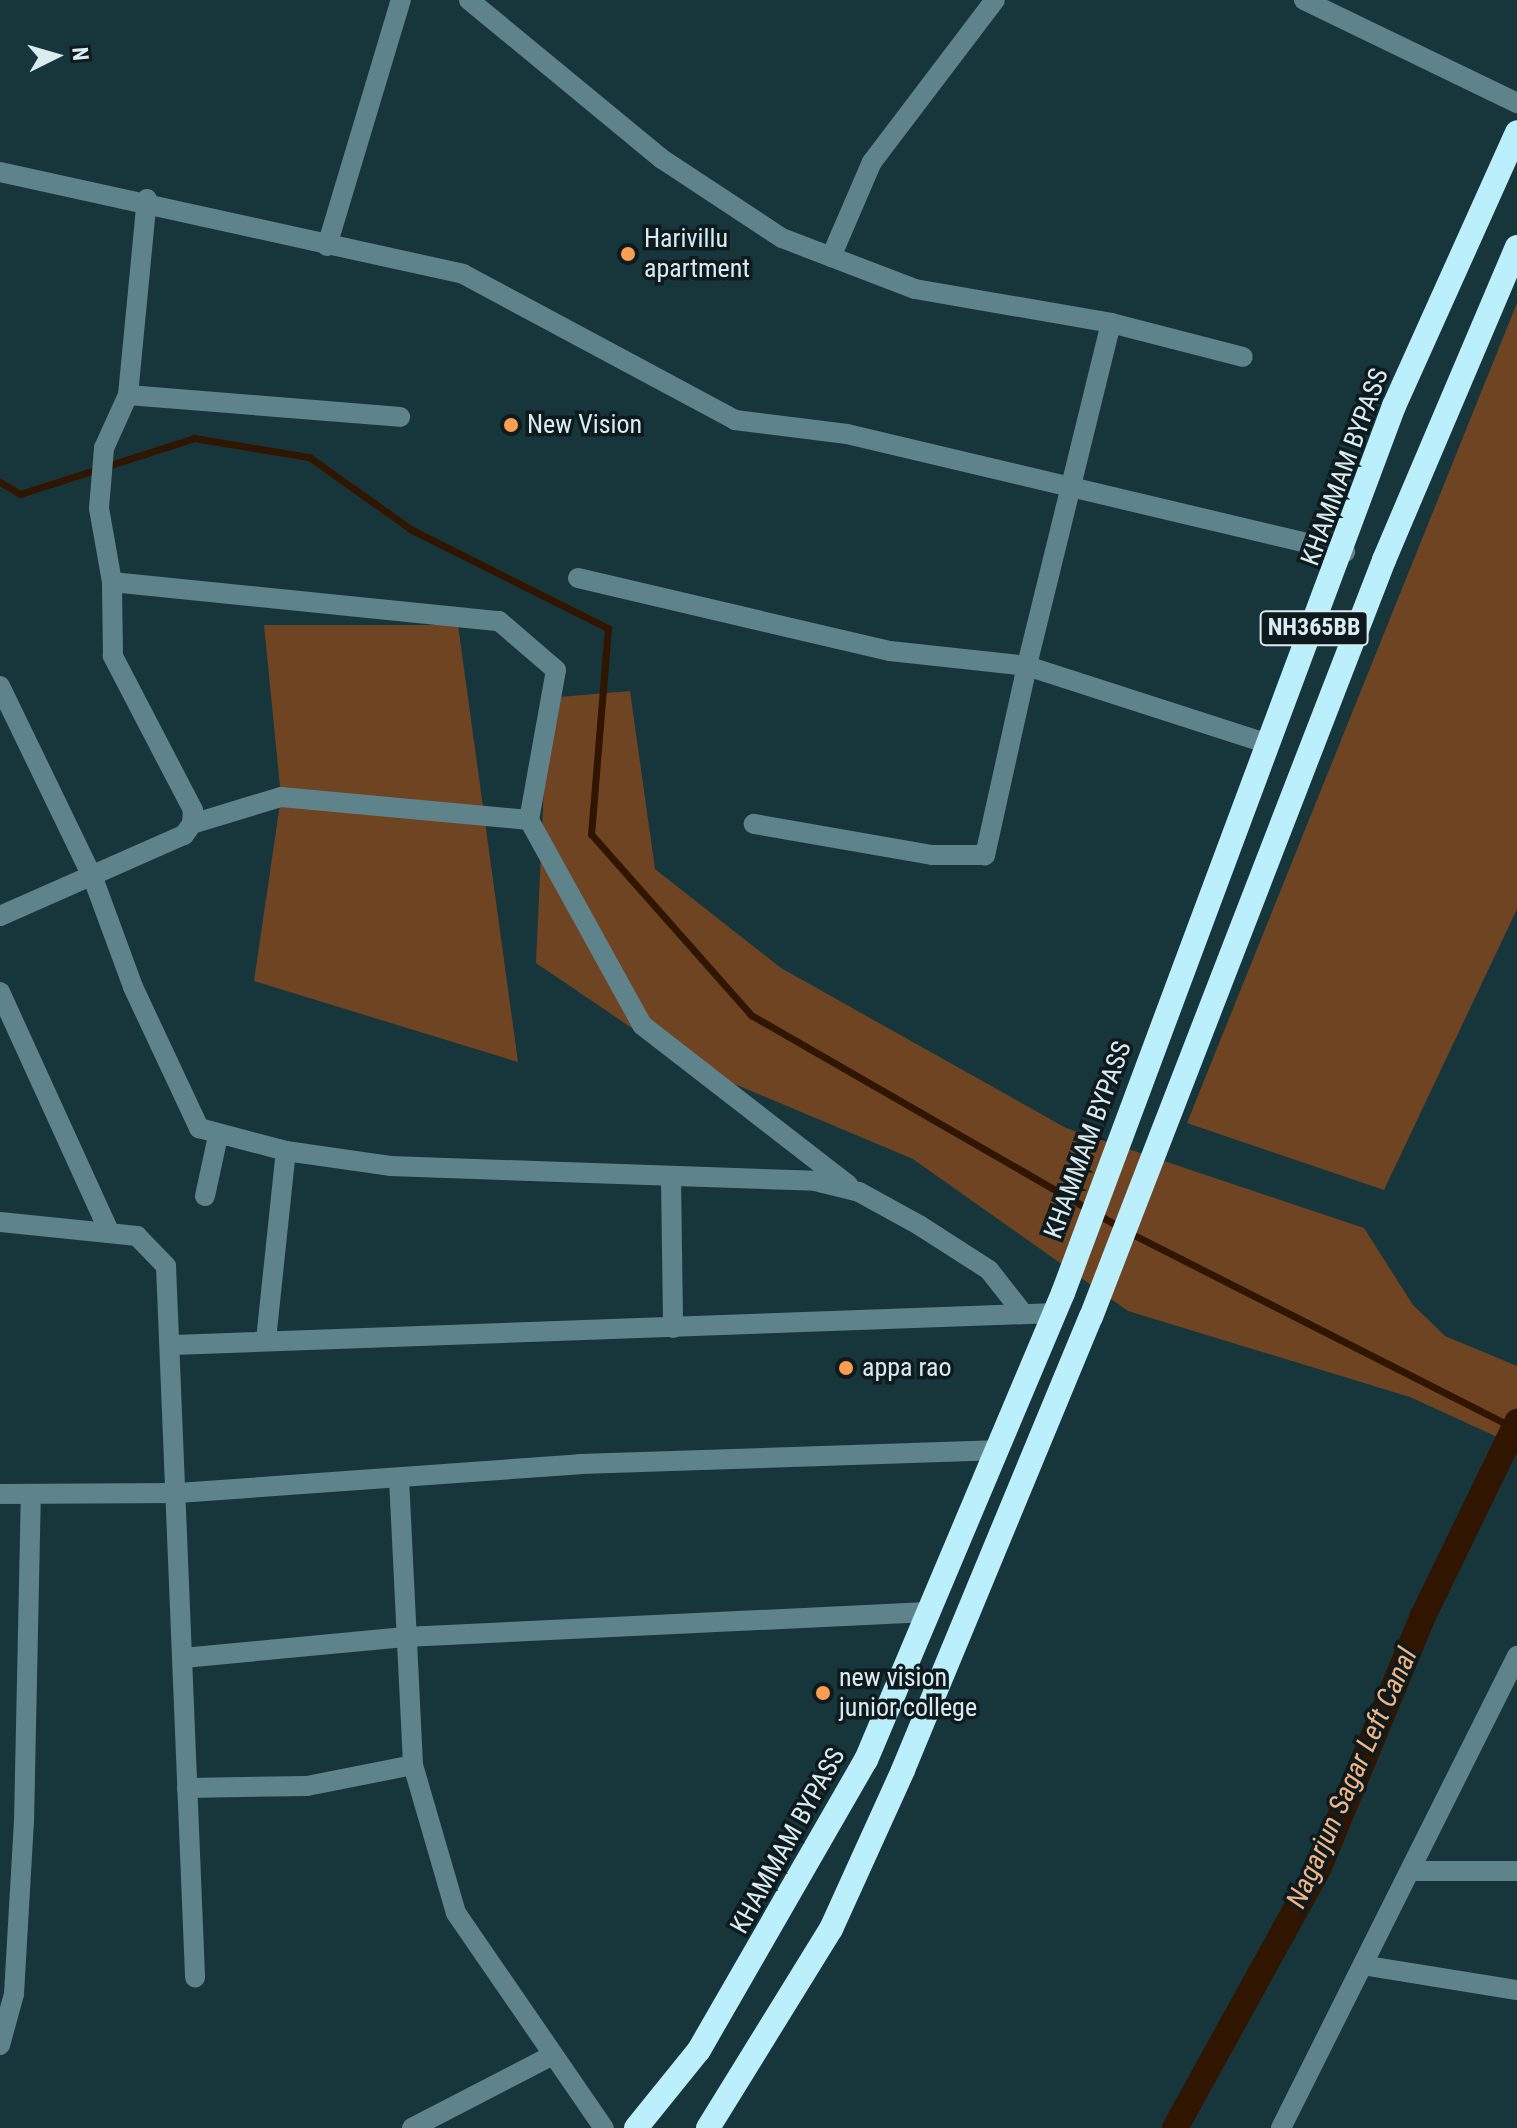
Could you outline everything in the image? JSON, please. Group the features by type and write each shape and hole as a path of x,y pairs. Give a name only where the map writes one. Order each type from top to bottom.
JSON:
{"highway":[{"name":"KHAMMAM BYPASS","path":"636,2128 699,2050 796,1891 866,1760 994,1450 1059,1303 1120,1128 1345,552 1394,406 1517,132"},
{"name":"NH365BB","path":"708,2128 831,1929 1098,1299 1152,1146 1517,247"}],"street":[{"path":"327,246 401,0"},
{"path":"469,0 662,159 782,238 915,289 1111,323 1243,357"},
{"path":"831,257 872,162 995,0"},
{"path":"1304,0 1517,103"},
{"path":"0,172 147,199 327,246 463,274 735,420 847,434 1345,552"},
{"path":"0,916 93,878 184,835 192,824 193,810 113,656 112,582 99,508 104,448 128,395 147,199"},
{"path":"754,824 932,855 985,855 1067,485 1111,323"},
{"path":"128,395 400,417"},
{"path":"578,578 890,651 1027,666 1269,744"},
{"path":"112,582 499,621 556,670 529,820 642,1025 859,1192 989,1270 1022,1312"},
{"path":"0,686 93,878 186,1113 218,1136 286,1151 390,1166 815,1181 859,1192"},
{"path":"192,824 281,797 529,820"},
{"path":"0,992 109,1231"},
{"path":"205,1196 218,1136"},
{"path":"266,1340 286,1151"},
{"path":"671,1177 673,1328"},
{"path":"0,1222 137,1236 166,1266 173,1345 195,1977"},
{"path":"173,1345 673,1328 1022,1312 1059,1303"},
{"path":"0,1494 178,1493 580,1464 994,1450"},
{"path":"399,1478 413,1765 456,1913 604,2128"},
{"path":"0,2045 14,1994 24,1822 31,1494"},
{"path":"183,1658 405,1637 927,1612"},
{"path":"1281,2128 1368,1966 1517,1656"},
{"path":"187,1788 307,1786 413,1765"},
{"path":"1413,1871 1517,1871"},
{"path":"1368,1966 1517,1990"},
{"path":"412,2128 553,2055"}],"shaded area":[{"path":"1517,303 1517,909 1384,1190 1187,1123"},
{"path":"264,625 458,625 518,1062 254,981 281,797"},
{"path":"630,691 655,869 781,968 1066,1128 1364,1228 1413,1305 1445,1336 1517,1366 1517,1446 1410,1397 1128,1311 913,1159 682,1062 536,963 548,698"}],"waterway":[{"path":"0,482 20,494 194,438 309,457 412,530 608,628 591,834 751,1015 1119,1227"},
{"path":"1130,1233 1517,1429"},
{"name":"Nagarjun Sagar Left Canal","path":"1175,2128 1319,1867 1423,1616 1517,1422"}],"place":[{"name":"Harivillu apartment","path":"628,254"},
{"name":"New Vision","path":"511,425"},
{"name":"appa rao","path":"846,1368"},
{"name":"new vision junior college","path":"823,1693"}]}
